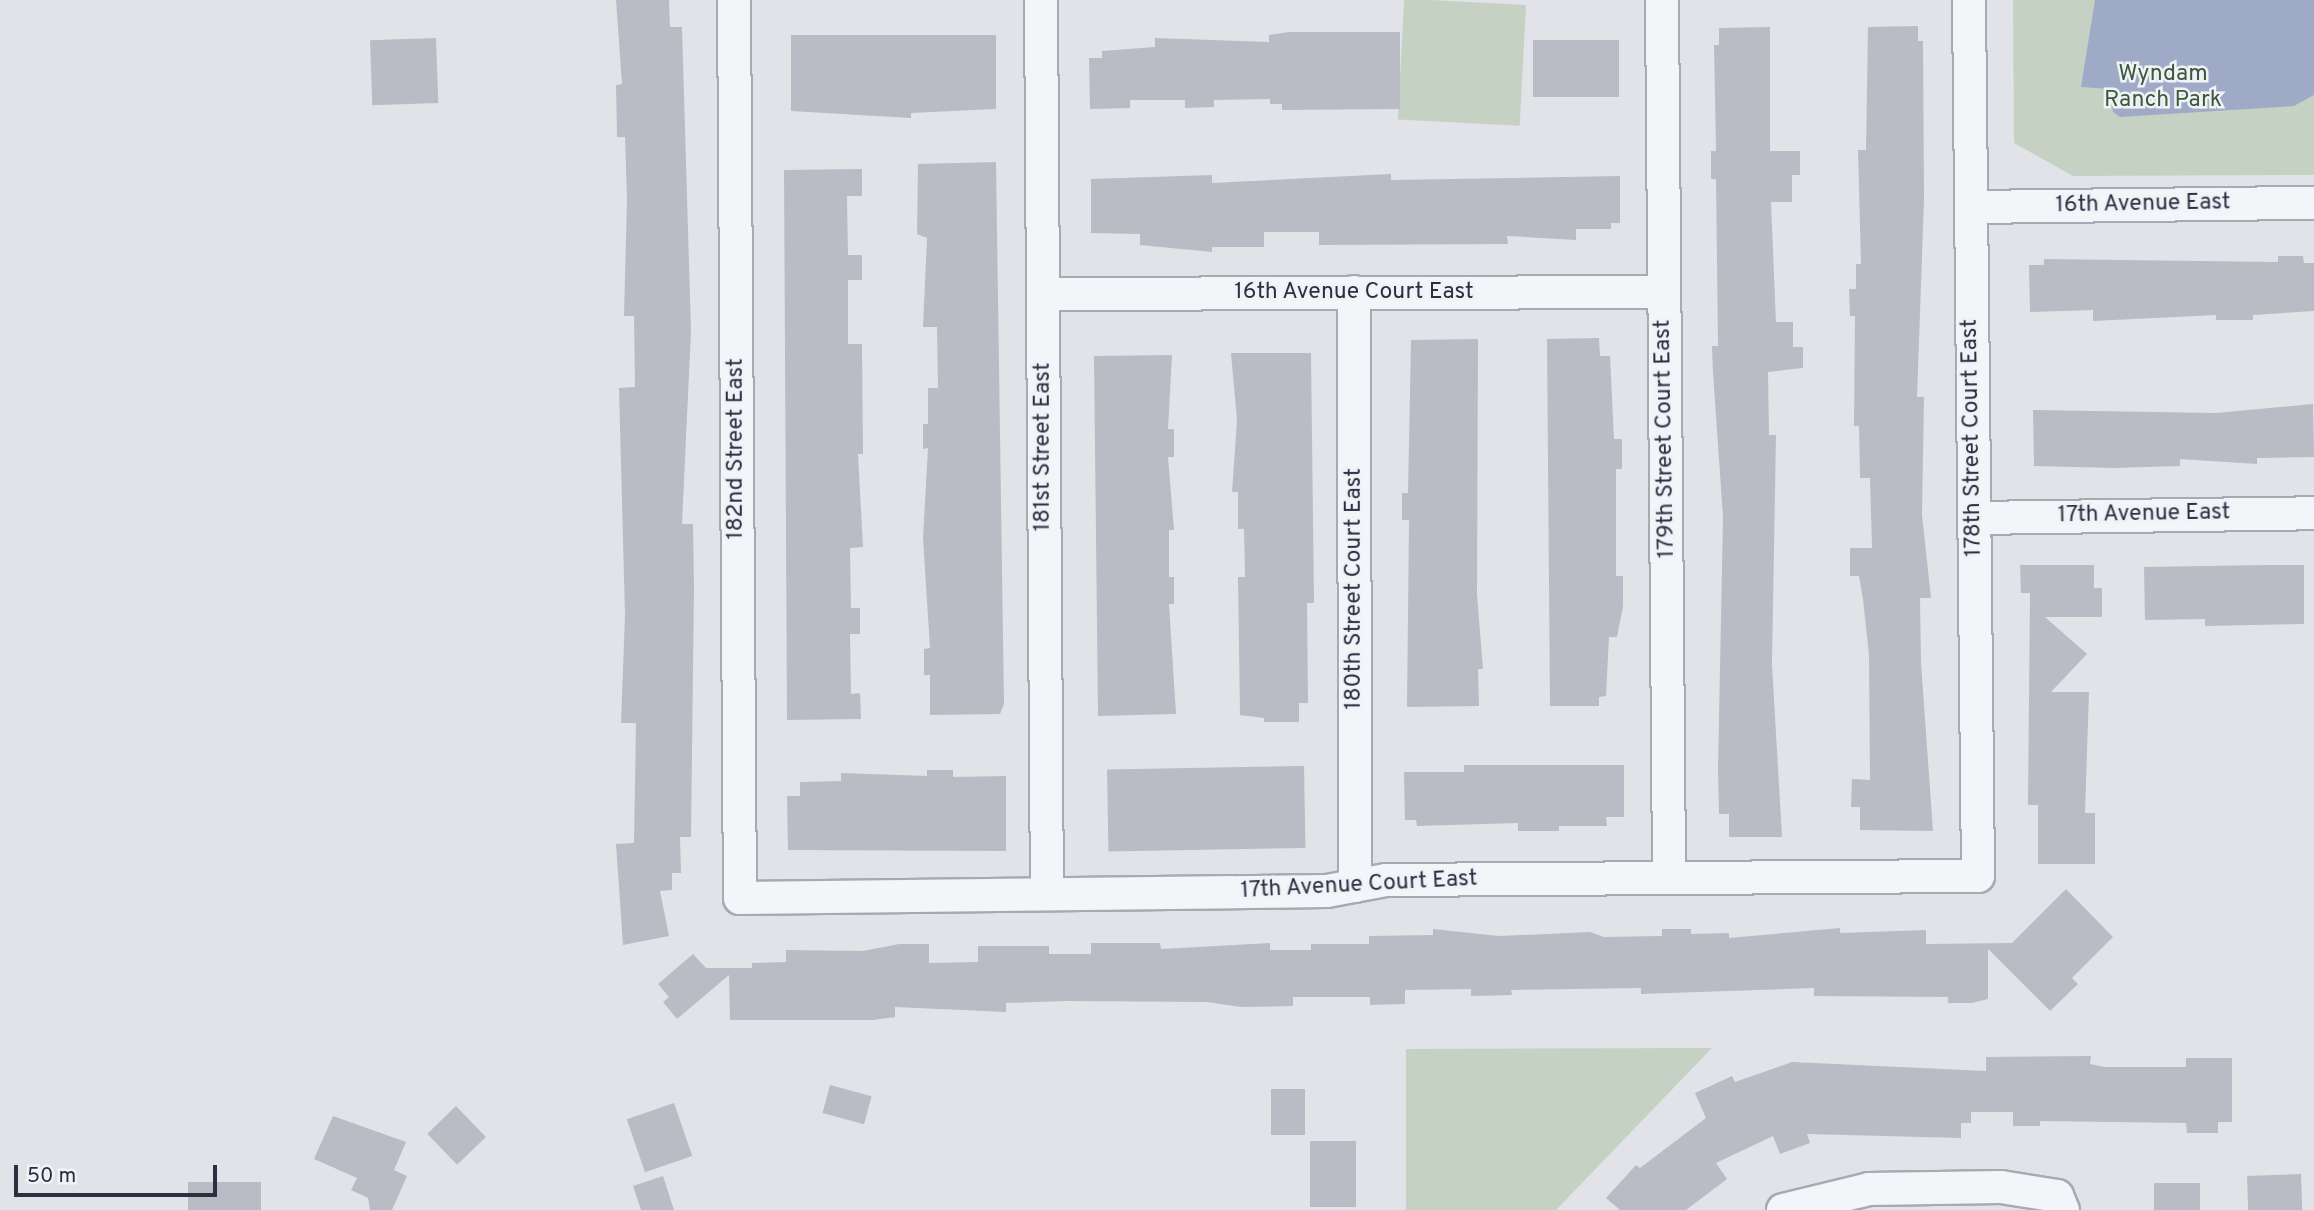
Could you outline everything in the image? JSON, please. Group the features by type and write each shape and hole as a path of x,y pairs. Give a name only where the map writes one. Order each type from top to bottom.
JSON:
{"street":[{"name":"182nd Street East","path":"734,0 740,898"},
{"name":"181st Street East","path":"1041,0 1047,894"},
{"name":"179th Street Court East","path":"1662,0 1669,878"},
{"name":"178th Street Court East","path":"1969,0 1978,876"},
{"name":"16th Avenue East","path":"1971,207 2314,203"},
{"name":"180th Street Court East","path":"1354,292 1355,886"},
{"name":"16th Avenue Court East","path":"1043,294 1664,292"},
{"name":"17th Avenue East","path":"1975,518 2314,513"},
{"name":"17th Avenue Court East","path":"740,898 1327,891 1386,880 1978,876"},
{"path":"1783,1210 1869,1189 2001,1187 2057,1196 2063,1210"}],"green space":[{"path":"1404,0 1526,5 1520,126 1398,119"},
{"name":"Wyndam Ranch Park","path":"2013,0 2314,0 2314,175 2073,176 2014,143"},
{"path":"1712,1048 1556,1210 1406,1210 1406,1049"}],"water":[{"path":"2095,0 2314,0 2314,95 2294,106 2120,117 2113,112 2109,89 2081,87"}],"building":[{"path":"616,0 669,0 670,27 682,27 691,331 682,524 693,524 694,587 691,837 680,837 681,873 672,873 672,890 660,891 669,936 623,945 616,844 634,843 636,723 621,723 625,615 619,388 635,387 634,316 624,316 627,200 625,137 617,137 616,85 622,84"},
{"path":"1918,26 1918,41 1923,41 1924,200 1917,397 1924,397 1922,515 1931,598 1920,598 1921,663 1933,831 1860,830 1860,807 1851,807 1852,779 1870,780 1869,655 1859,576 1850,576 1850,548 1872,548 1870,478 1860,478 1859,426 1854,426 1855,316 1850,316 1849,289 1856,289 1856,264 1861,264 1858,150 1866,150 1868,27"},
{"path":"1770,27 1770,151 1800,151 1800,175 1792,175 1792,202 1771,202 1776,322 1793,322 1793,347 1803,347 1803,368 1768,372 1769,435 1776,435 1772,664 1782,837 1729,837 1729,814 1719,814 1718,770 1723,517 1712,346 1718,346 1716,179 1711,179 1711,151 1716,151 1714,45 1719,45 1719,28"},
{"path":"1289,32 1400,32 1400,109 1282,110 1282,104 1270,104 1270,99 1214,100 1214,107 1185,108 1185,100 1130,100 1130,108 1090,109 1089,58 1102,58 1102,51 1155,47 1155,38 1269,42 1269,35"},
{"path":"791,35 996,35 996,109 911,113 911,118 791,111"},
{"path":"436,38 438,103 372,105 370,40"},
{"path":"1533,40 1619,40 1619,97 1533,97"},
{"path":"996,162 1004,704 1000,714 930,715 930,675 924,675 924,649 930,648 923,538 928,448 923,449 923,424 928,424 928,388 938,388 937,327 923,327 927,238 917,234 918,164"},
{"path":"862,169 862,196 847,196 848,255 862,255 862,280 848,280 848,344 862,344 863,454 858,454 863,547 850,548 851,608 860,608 860,634 850,634 851,694 860,693 861,719 787,720 784,170"},
{"path":"1391,174 1391,180 1620,176 1620,223 1611,223 1611,229 1576,229 1576,240 1507,236 1508,244 1319,245 1319,232 1264,232 1264,247 1212,247 1212,252 1140,245 1140,234 1091,233 1091,179 1212,175 1212,183"},
{"path":"2278,256 2303,256 2304,263 2314,263 2314,311 2253,315 2253,320 2216,320 2216,315 2093,321 2093,310 2030,312 2029,265 2044,265 2044,259 2278,262"},
{"path":"1599,338 1600,356 1610,356 1614,439 1622,439 1622,469 1616,469 1616,576 1623,576 1623,606 1617,637 1609,637 1606,696 1599,697 1599,706 1550,706 1547,339"},
{"path":"1478,339 1477,594 1483,669 1478,669 1479,706 1407,707 1409,520 1402,520 1402,493 1408,493 1411,340"},
{"path":"1231,353 1311,353 1314,603 1307,603 1308,703 1299,703 1299,722 1264,722 1264,718 1240,715 1238,577 1245,577 1244,529 1238,529 1238,492 1232,492 1237,420"},
{"path":"1172,355 1168,429 1174,429 1174,457 1168,457 1174,530 1169,530 1169,577 1174,577 1174,604 1169,604 1176,714 1098,716 1094,356"},
{"path":"2313,404 2314,457 2257,458 2257,464 2180,459 2180,466 2034,466 2033,410 2216,413"},
{"path":"2020,565 2094,565 2094,588 2102,588 2102,617 2045,617 2087,654 2051,692 2089,692 2085,813 2095,813 2095,864 2038,864 2038,805 2028,805 2030,593 2021,593"},
{"path":"2304,565 2304,624 2205,626 2205,619 2145,620 2144,567"},
{"path":"1464,765 1624,765 1624,817 1606,817 1607,826 1559,826 1559,831 1518,831 1518,823 1417,826 1416,820 1405,820 1404,772 1464,772"},
{"path":"1304,766 1305,848 1108,851 1107,769"},
{"path":"927,770 953,770 953,777 1006,776 1006,851 788,850 787,796 800,796 800,782 841,781 841,773 927,776"},
{"path":"2066,889 2113,937 2072,978 2078,984 2050,1011 1988,949 1988,999 1972,1003 1948,1003 1948,997 1814,996 1814,988 1641,994 1641,988 1511,990 1512,995 1471,996 1471,989 1405,990 1405,1004 1370,1005 1370,997 1293,997 1293,1006 1241,1007 1207,1002 1065,1001 1006,1003 1006,1012 895,1007 895,1017 873,1020 730,1020 729,975 677,1019 663,1002 669,997 658,984 693,954 706,968 752,968 752,963 786,962 786,950 863,951 899,944 929,944 929,963 978,962 978,946 1049,946 1049,954 1091,954 1091,943 1160,943 1161,949 1270,943 1270,950 1311,950 1311,944 1369,944 1369,936 1433,935 1433,929 1499,936 1590,932 1604,937 1662,936 1662,929 1691,929 1691,934 1729,933 1729,938 1840,928 1840,933 1926,930 1926,944 2012,943"},
{"path":"2091,1056 2090,1064 2105,1067 2186,1067 2186,1058 2232,1058 2232,1122 2218,1122 2218,1133 2187,1133 2186,1123 2040,1121 2040,1126 2013,1126 2013,1112 1971,1112 1971,1123 1961,1123 1961,1138 1807,1134 1810,1143 1780,1154 1773,1136 1716,1163 1727,1179 1686,1210 1620,1210 1606,1198 1636,1165 1640,1168 1706,1118 1695,1093 1732,1076 1735,1082 1792,1062 1986,1071 1986,1057"},
{"path":"830,1085 872,1096 864,1124 822,1113"},
{"path":"1271,1089 1305,1089 1305,1135 1271,1135"},
{"path":"674,1103 692,1156 645,1172 627,1119"},
{"path":"456,1106 486,1137 457,1165 427,1134"},
{"path":"333,1116 406,1142 394,1170 407,1176 392,1210 370,1210 368,1198 351,1190 357,1178 314,1159"},
{"path":"1310,1141 1356,1141 1356,1207 1310,1207"},
{"path":"2301,1174 2302,1210 2248,1210 2247,1176"},
{"path":"663,1176 674,1210 641,1210 633,1186"},
{"path":"188,1182 261,1182 261,1210 188,1210"},
{"path":"2154,1183 2200,1183 2200,1210 2154,1210"}]}
